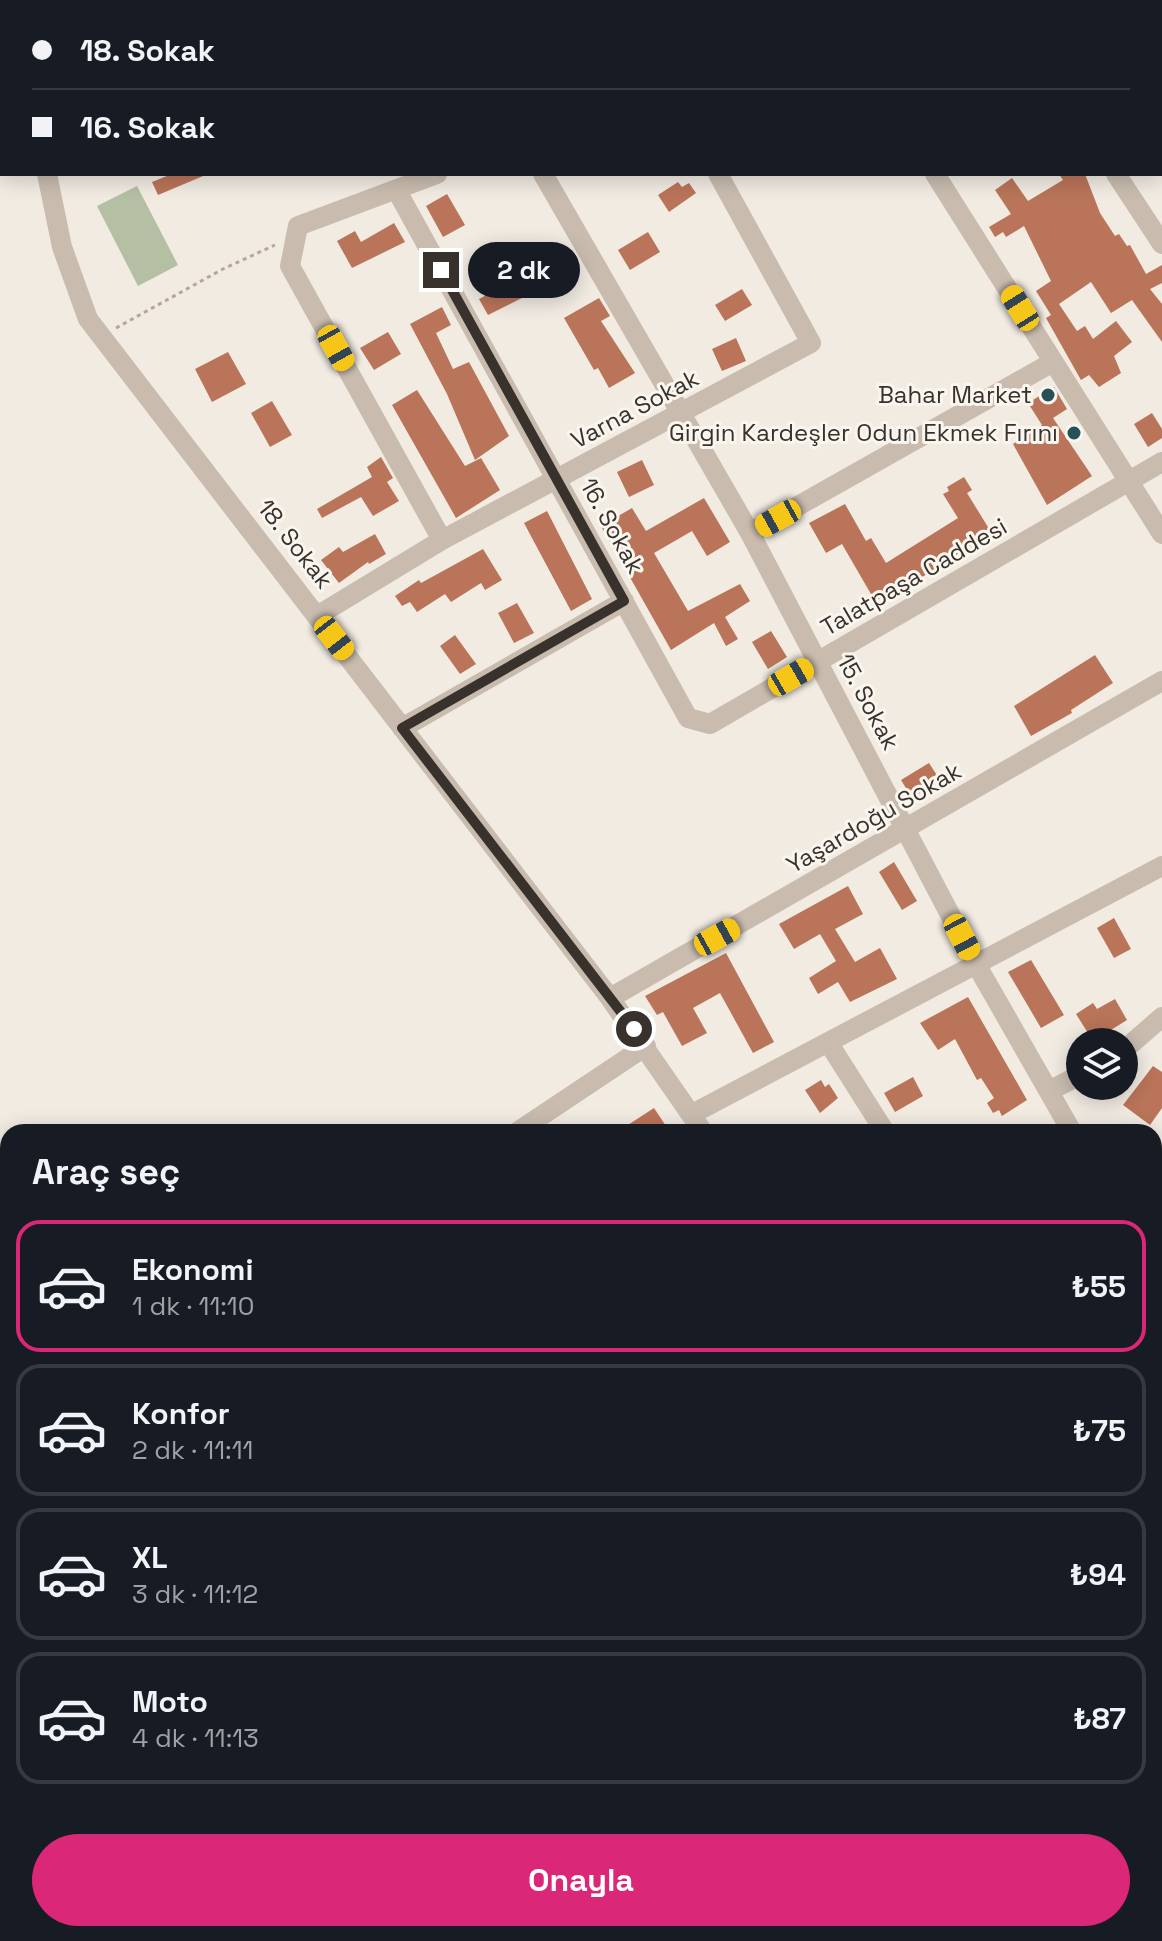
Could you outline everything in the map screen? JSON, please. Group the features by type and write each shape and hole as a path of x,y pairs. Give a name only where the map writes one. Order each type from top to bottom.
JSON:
{"street":[{"name":"18. Sokak","path":"47,176 62,247 88,319 610,998 698,1124"},
{"path":"432,176 298,226 290,266 442,540"},
{"name":"15. Sokak","path":"544,176 750,533 976,964 1068,1124"},
{"name":"Varna Sokak","path":"317,616 442,540 811,343 719,176"},
{"path":"936,176 1162,534"},
{"path":"1117,176 1162,244"},
{"name":"16. Sokak","path":"397,191 688,718"},
{"path":"750,533 1053,362"},
{"name":"Talatpaşa Caddesi","path":"688,718 710,724 1130,484 1162,462"},
{"path":"402,728 624,601"},
{"name":"Yaşardoğu Sokak","path":"610,998 1162,681"},
{"path":"692,1114 1162,866"},
{"path":"1138,1038 1162,1017"},
{"path":"828,1042 880,1124"},
{"path":"529,1124 646,1046"},
{"path":"1049,1091 1066,1082"}],"path":[{"path":"102,336 223,269 296,239"}],"green space":[{"path":"137,186 178,265 138,286 97,206"}],"building":[{"path":"167,176 203,176 158,195 152,182"},
{"path":"1060,176 1086,176 1100,213 1115,236 1119,234 1127,246 1130,245 1146,274 1162,265 1162,283 1150,289 1162,304 1162,342 1132,300 1111,313 1091,282 1059,304 1077,331 1085,326 1093,339 1116,321 1132,342 1114,356 1121,373 1099,387 1089,375 1081,380 1046,318 1051,315 1036,291 1051,281 1024,226 1006,237 1003,232 995,237 989,227 1011,214 995,190 1012,178 1028,201 1063,180"},
{"path":"678,182 682,187 689,183 696,193 669,212 658,195"},
{"path":"447,194 465,225 443,237 426,206"},
{"path":"394,223 405,242 352,268 337,241 355,231 361,242"},
{"path":"648,232 660,252 630,270 618,250"},
{"path":"513,281 522,298 488,315 479,299"},
{"path":"742,289 752,305 725,321 715,305"},
{"path":"599,298 610,316 601,321 635,373 609,388 598,368 594,370 564,318"},
{"path":"442,307 451,325 436,333 453,369 469,362 509,436 475,460 447,394 410,324"},
{"path":"388,332 401,354 374,370 360,348"},
{"path":"736,338 746,361 722,371 712,349"},
{"path":"228,352 246,384 212,402 195,369"},
{"path":"1054,387 1067,409 1053,418 1092,476 1047,505 1013,444 1042,425 1028,403"},
{"path":"417,390 465,466 481,458 500,490 456,518 392,405"},
{"path":"272,401 292,435 270,447 251,413"},
{"path":"1152,413 1162,429 1162,438 1148,447 1134,424"},
{"path":"381,457 393,478 387,482 399,501 373,516 361,497 322,518 317,509 372,477 367,467"},
{"path":"642,460 654,485 629,497 617,472"},
{"path":"964,477 972,490 967,493 991,532 904,589 902,586 875,601 842,544 826,553 809,523 845,504 866,541 871,538 886,563 958,518 943,494 949,491 947,487"},
{"path":"704,498 730,542 707,556 692,531 654,553 688,611 740,584 750,601 725,617 738,639 726,646 714,623 671,650 601,526 632,508 646,531"},
{"path":"547,511 592,599 571,611 524,523"},
{"path":"375,534 386,554 368,562 339,583 321,560 339,547 343,552"},
{"path":"483,549 502,580 485,590 481,583 451,602 445,594 417,612 410,602 402,606 395,596 419,580 421,583"},
{"path":"517,603 534,633 514,643 498,613"},
{"path":"771,631 787,657 768,669 752,642"},
{"path":"455,635 476,664 460,674 440,646"},
{"path":"1095,655 1113,683 1071,710 1072,713 1031,736 1014,706"},
{"path":"929,763 940,780 912,798 901,780"},
{"path":"894,862 917,901 902,910 879,872"},
{"path":"848,886 863,914 835,929 855,962 880,948 897,979 850,1002 838,982 818,994 809,978 836,961 820,934 794,949 779,924"},
{"path":"1114,918 1131,949 1114,958 1097,928"},
{"path":"726,953 774,1042 753,1053 720,993 693,1008 707,1033 682,1046 663,1012 657,1015 645,996"},
{"path":"1031,960 1064,1015 1041,1028 1008,972"},
{"path":"968,997 1027,1100 1002,1116 999,1110 993,1113 987,1103 994,1098 981,1078 977,1080 955,1039 938,1050 920,1023"},
{"path":"1115,999 1127,1020 1114,1028 1085,1028 1076,1014 1093,1003 1097,1009"},
{"path":"1153,1066 1162,1072 1162,1108 1149,1124 1123,1105 1127,1100 1138,1100 1138,1086"},
{"path":"913,1077 923,1096 895,1112 884,1093"},
{"path":"821,1080 825,1087 829,1084 838,1098 820,1113 805,1090"},
{"path":"654,1108 665,1124 629,1124"}],"place":[{"name":"Bahar Market","path":"1048,395"},
{"name":"Girgin Kardeşler Odun Ekmek Fırını","path":"1074,433"}],"route":[{"path":"441,270 624,601 402,728 634,1029"}]}
